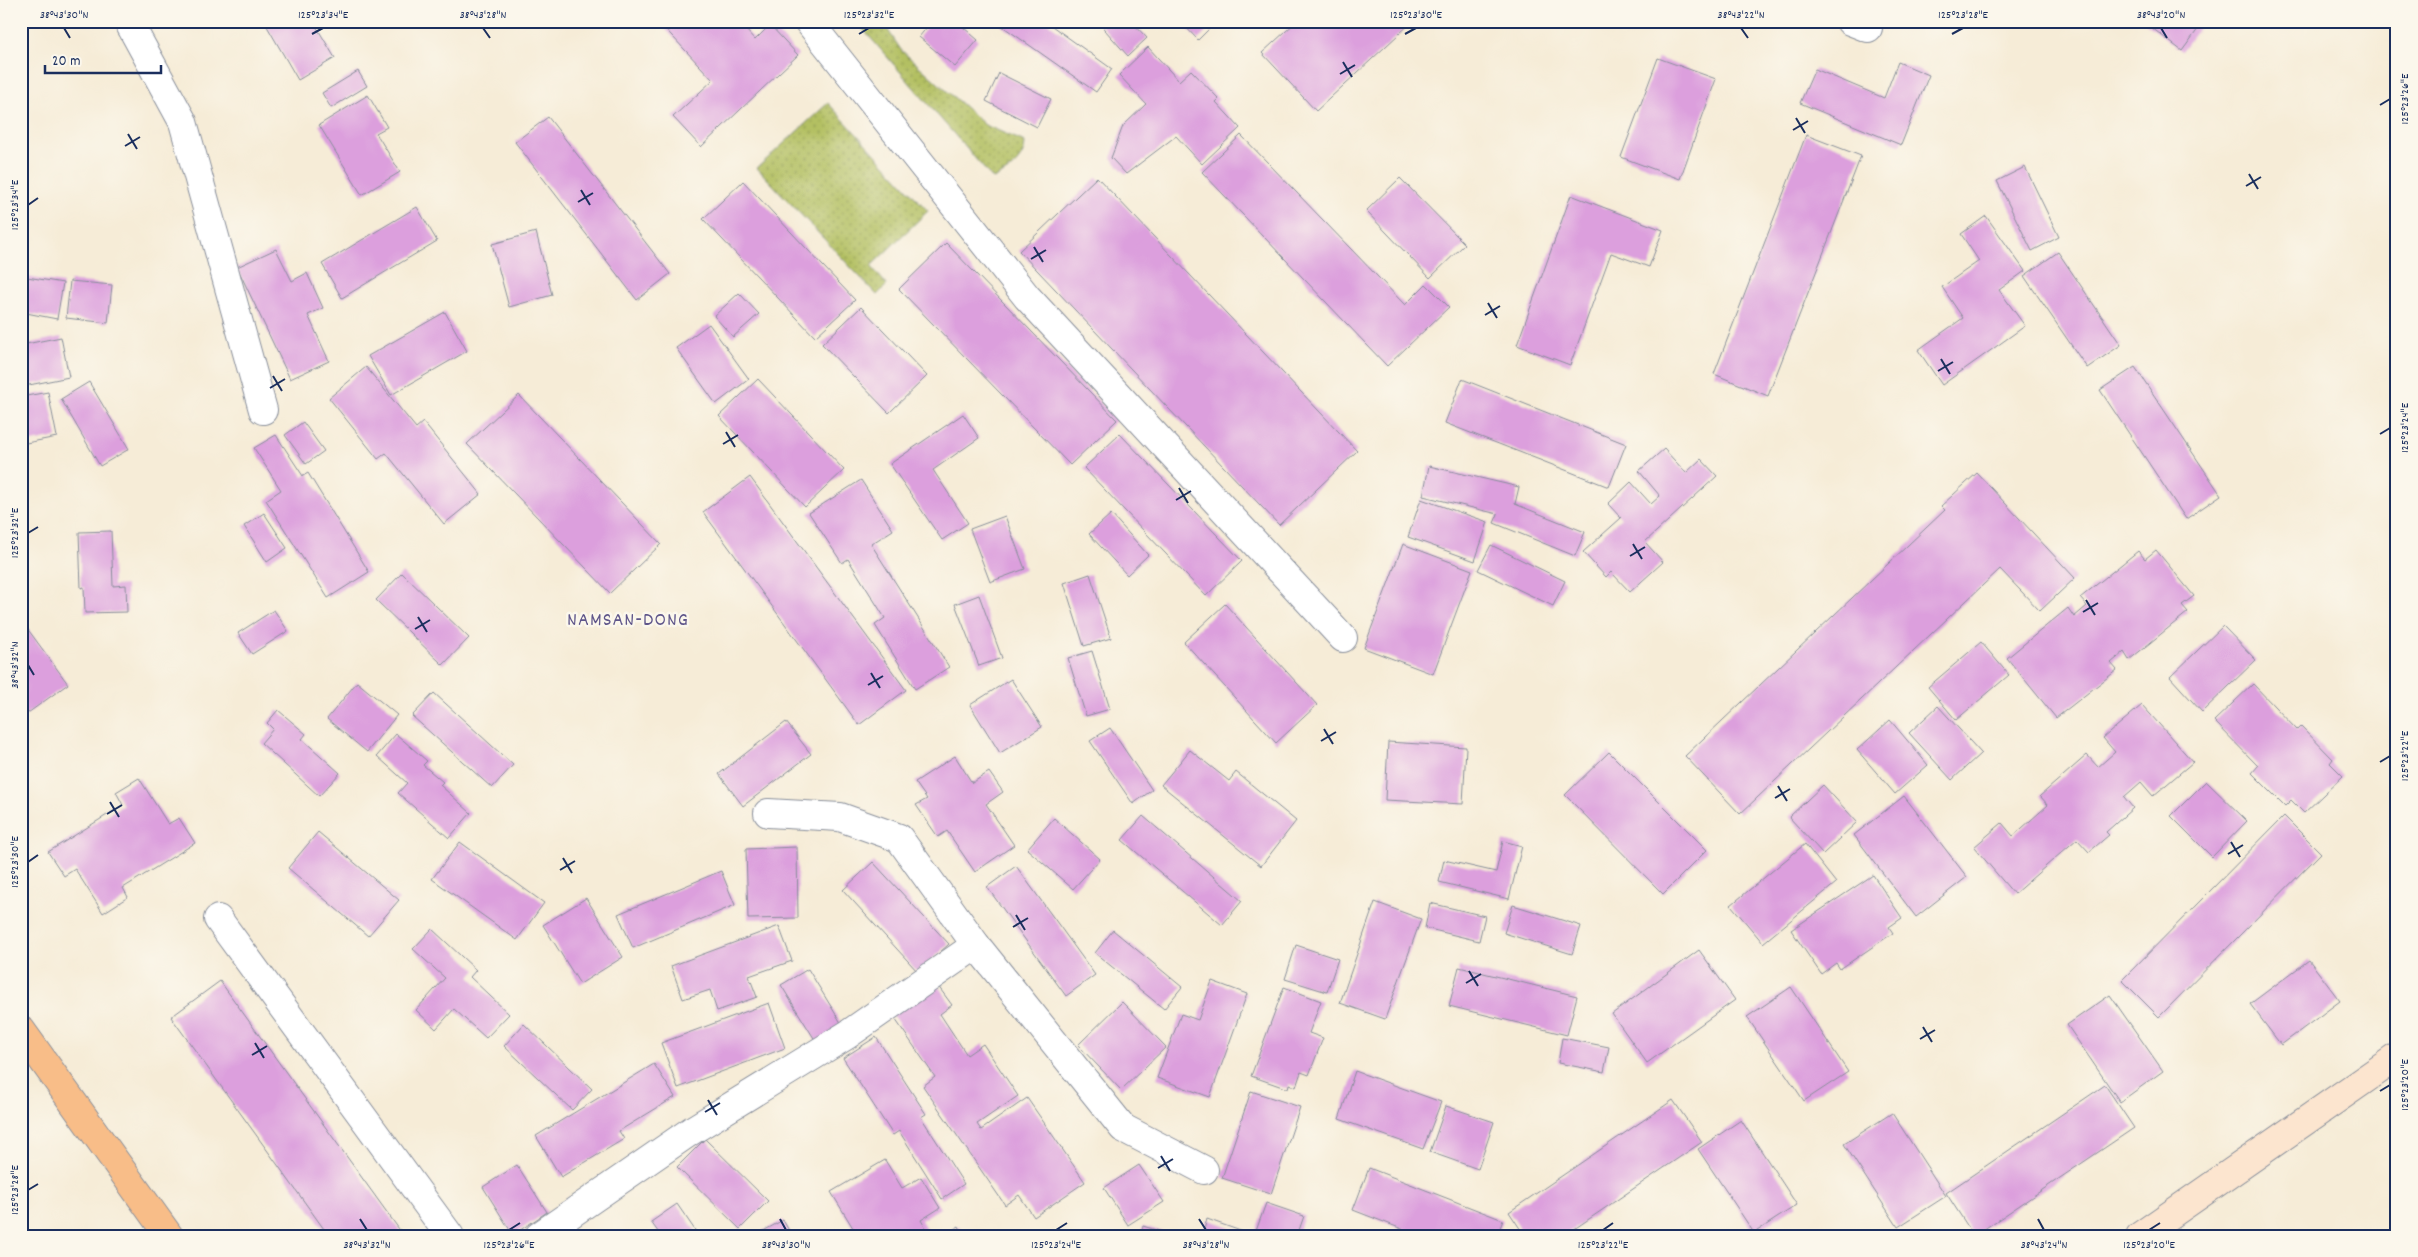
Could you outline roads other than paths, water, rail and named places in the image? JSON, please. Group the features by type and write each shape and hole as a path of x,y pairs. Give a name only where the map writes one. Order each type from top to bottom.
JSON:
{"main road":[{"path":"21,1030 170,1236"}],"street":[{"path":"128,21 183,122 263,410"},
{"path":"808,21 1028,297 1343,638"},
{"path":"768,814 840,817 899,838 976,945 1123,1128 1204,1170"},
{"path":"218,919 450,1236"},
{"path":"539,1236 691,1131 847,1035 976,945"},
{"path":"2140,1236 2397,1057"}],"district":[{"name":"NAMSAN-DONG","path":"628,618"}]}
